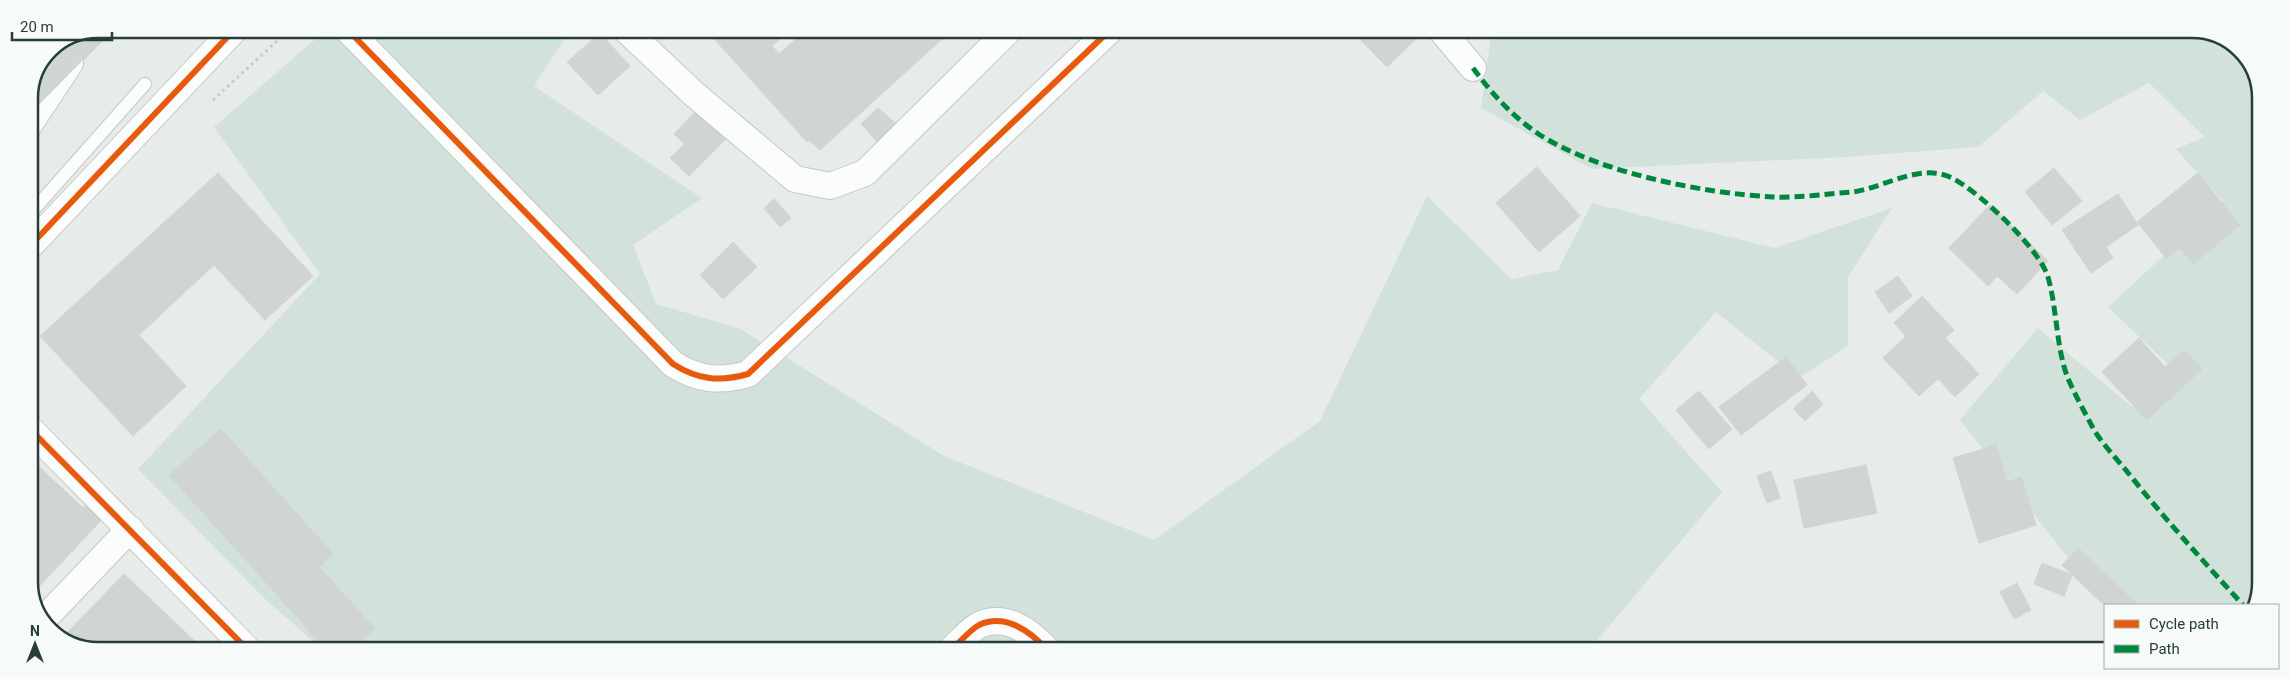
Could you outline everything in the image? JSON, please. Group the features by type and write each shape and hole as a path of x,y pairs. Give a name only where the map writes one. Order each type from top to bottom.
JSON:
{"main road":[{"path":"39,84 83,40"}],"street":[{"path":"37,238 226,38"},
{"path":"356,38 664,356 684,372 714,380 731,379 748,374 1102,38"},
{"path":"635,38 694,94 795,179 830,186 865,173 1001,38"},
{"path":"1448,38 1472,68"},
{"path":"37,113 86,39"},
{"path":"38,437 240,642"},
{"path":"48,615 130,529"},
{"path":"960,642 980,625 994,622 1023,627 1040,642"}],"lane":[{"path":"37,206 145,84"}],"shaded area":[{"path":"317,38 565,38 534,86 702,198 633,245 656,304 739,328 944,456 1154,540 1320,421 1427,196 1511,279 1558,270 1592,203 1774,248 1892,208 1848,277 1848,346 1799,378 1716,312 1639,399 1722,492 1596,642 314,642 264,598 138,469 320,274 214,127"},
{"path":"1491,38 2199,38 2214,42 2231,52 2247,75 2251,94 2252,581 2247,604 2122,604 2065,554 1960,420 2038,328 2132,407 2171,367 2108,307 2223,201 2176,149 2205,137 2149,83 2080,120 2043,91 1978,147 1846,157 1592,169 1481,108"}],"building":[{"path":"594,38 605,38 630,66 598,95 567,62"},
{"path":"713,38 781,38 772,46 779,54 797,38 943,38 820,150 809,140 807,142"},
{"path":"1359,38 1417,38 1387,67"},
{"path":"878,108 900,127 881,146 861,124"},
{"path":"698,109 727,138 689,176 670,158 684,144 674,134"},
{"path":"1537,167 1580,216 1539,252 1496,203"},
{"path":"2054,168 2082,201 2052,225 2025,192"},
{"path":"218,173 313,276 265,320 214,265 139,335 186,386 133,436 40,336"},
{"path":"2198,173 2240,225 2193,264 2180,248 2166,258 2137,222"},
{"path":"2118,194 2138,225 2106,247 2113,258 2091,273 2062,230"},
{"path":"774,199 791,218 780,227 764,208"},
{"path":"1990,205 2048,261 2017,294 1997,276 1988,286 1949,248"},
{"path":"733,242 757,267 723,299 700,275"},
{"path":"1898,276 1912,296 1889,313 1875,292"},
{"path":"1922,296 1954,330 1945,338 1979,374 1955,397 1938,379 1919,396 1883,358 1906,336 1894,323"},
{"path":"2139,338 2165,367 2184,350 2202,369 2147,420 2102,372"},
{"path":"1786,357 1807,385 1741,435 1719,407"},
{"path":"1699,391 1732,429 1709,449 1676,410"},
{"path":"1812,391 1823,404 1805,421 1793,409"},
{"path":"221,429 333,554 319,567 375,629 360,642 320,642 169,475"},
{"path":"1996,445 2007,482 2021,477 2036,525 1979,543 1953,458"},
{"path":"38,465 83,508 93,497 109,512 38,587"},
{"path":"1866,465 1877,513 1804,528 1794,480"},
{"path":"1771,471 1780,498 1767,503 1757,476"},
{"path":"2078,548 2137,604 2104,605 2062,565"},
{"path":"2042,563 2072,575 2064,596 2034,584"},
{"path":"124,574 196,642 98,642 82,639 67,633"},
{"path":"2017,583 2031,610 2014,619 2000,592"}],"marked path":[{"path":"1473,68 1504,104 1521,121 1540,135 1592,160 1652,179 1715,191 1773,197 1852,192 1865,190 1903,177 1929,173 1941,174 1965,186 2008,223 2042,265 2051,289 2063,364 2079,402 2097,434 2171,524 2242,604"}],"cycle path":[{"path":"37,238 226,38"},
{"path":"356,38 673,364 700,376 719,379 748,374 1102,38"},
{"path":"38,437 240,642"},
{"path":"959,642 979,625 998,621 1025,630 1040,642"}]}
